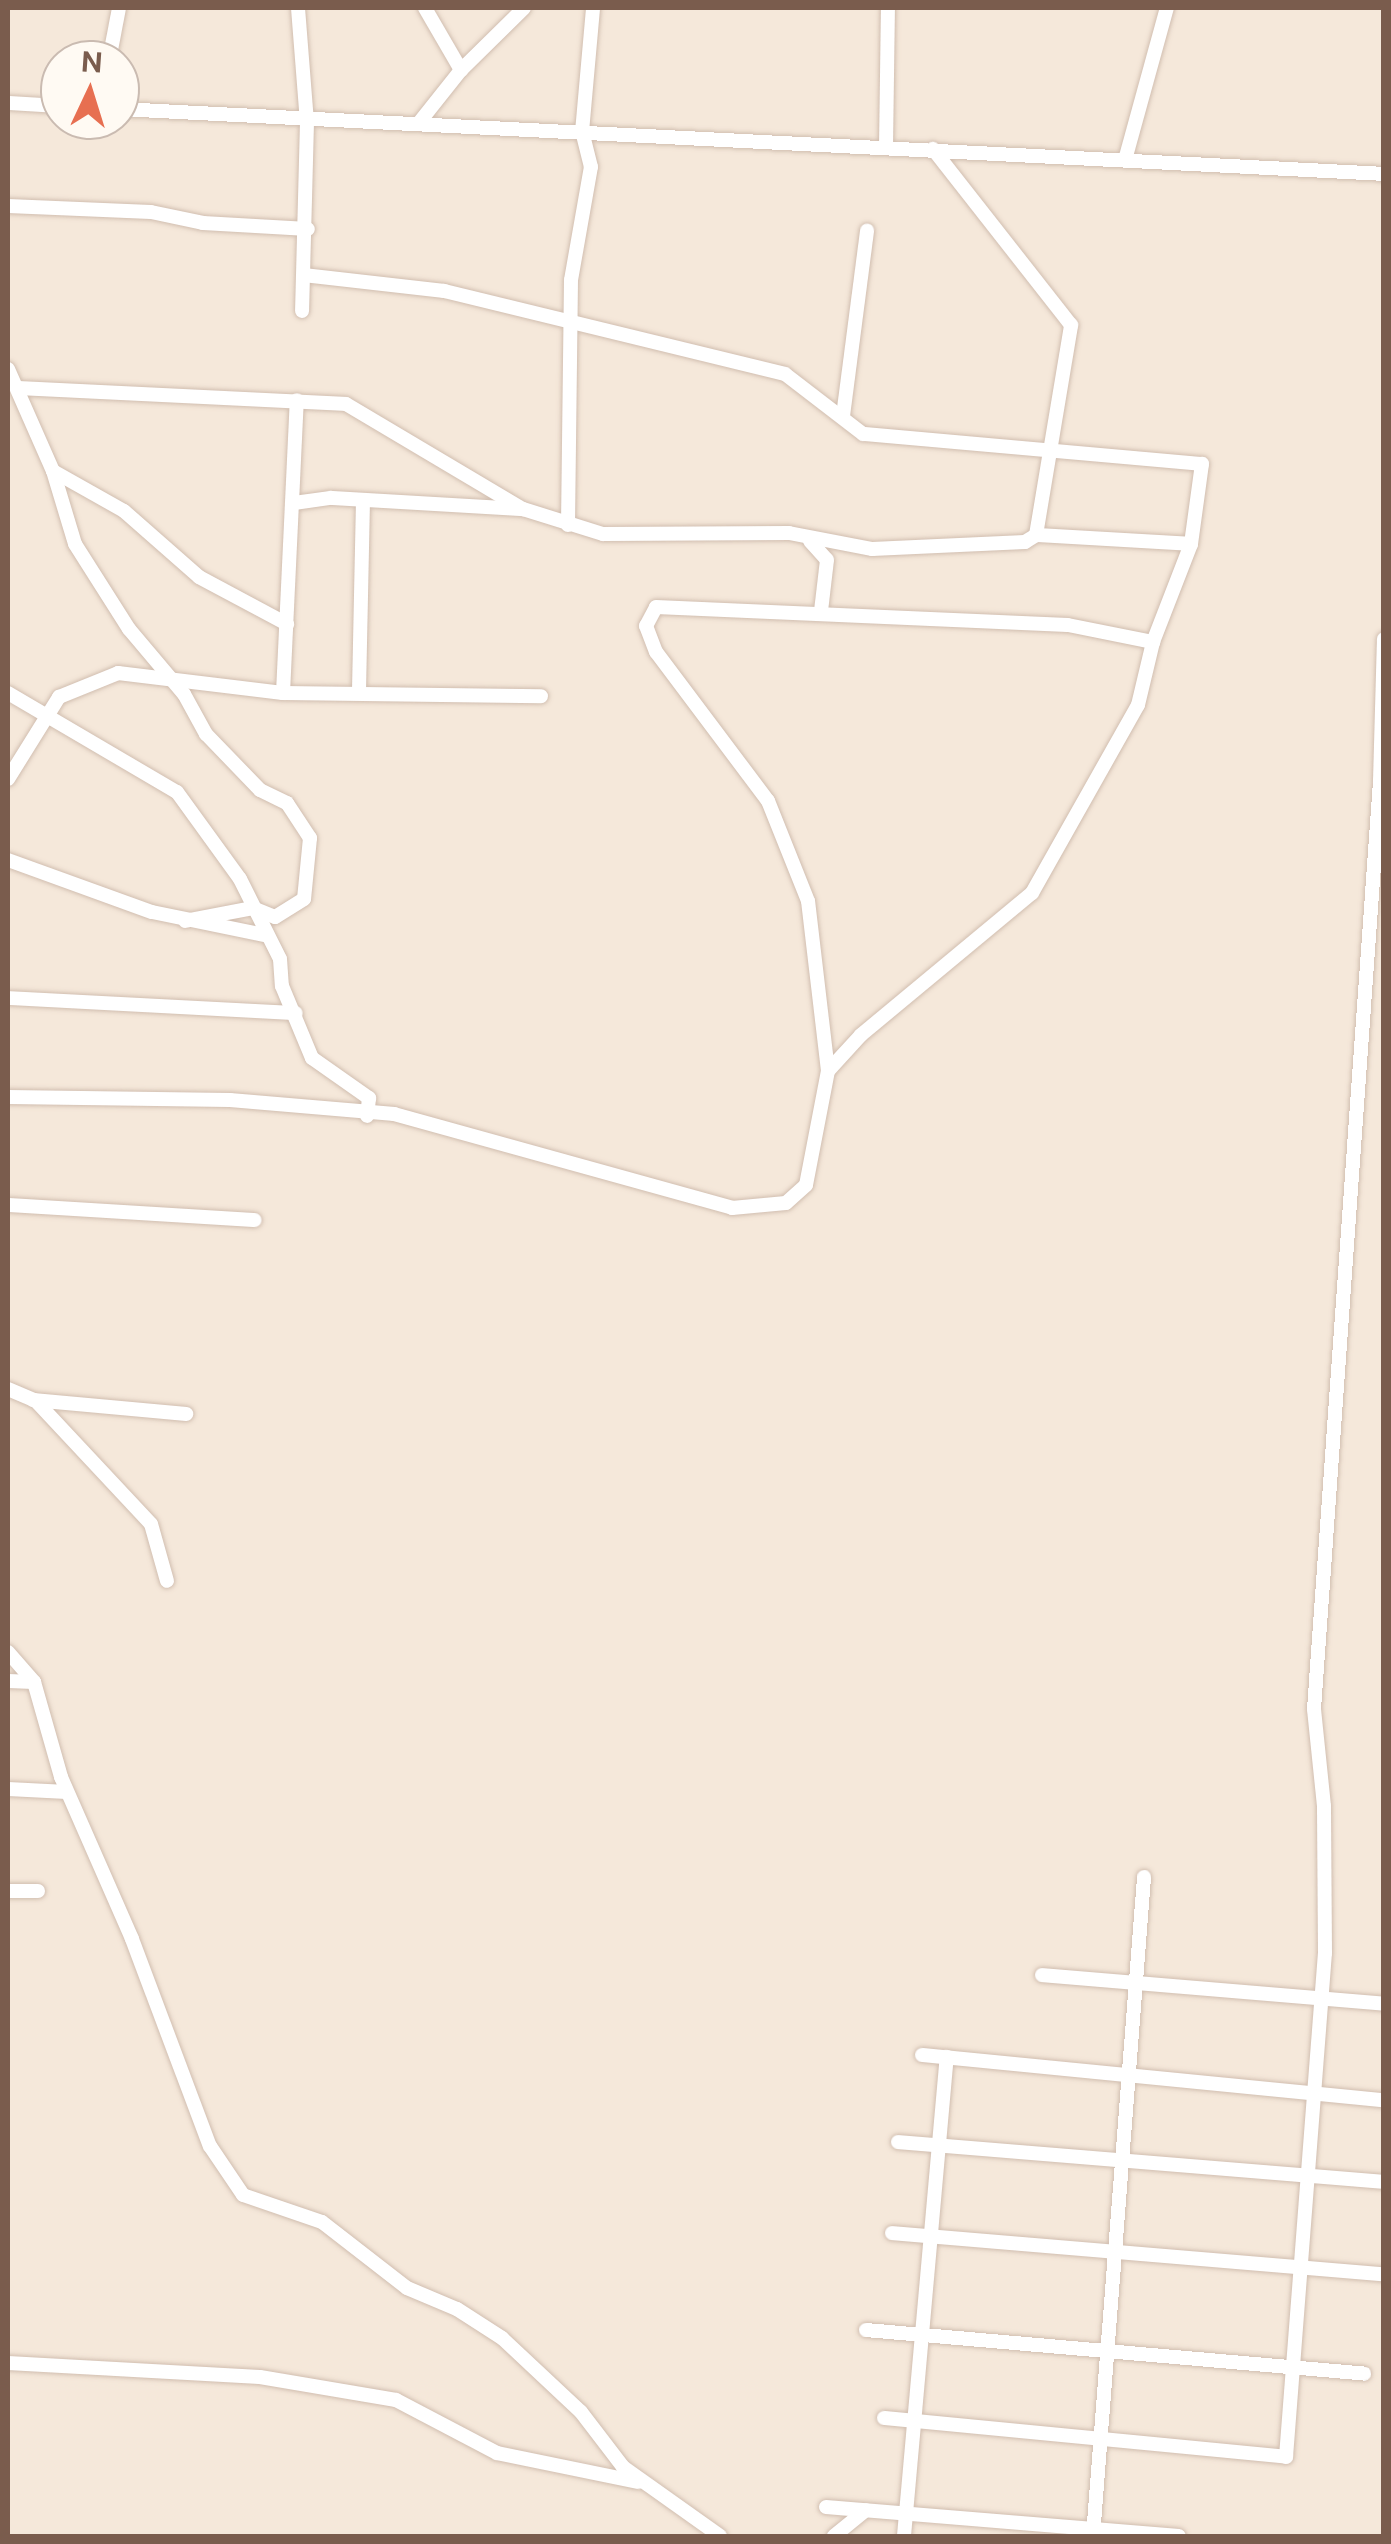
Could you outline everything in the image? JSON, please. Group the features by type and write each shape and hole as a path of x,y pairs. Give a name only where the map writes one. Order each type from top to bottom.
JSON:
{"street":[{"path":"113,40 119,8"},
{"path":"298,8 307,122 308,230 302,312"},
{"path":"425,8 461,70"},
{"path":"418,124 461,70 524,8"},
{"path":"568,526 570,322 591,167 582,132 593,8"},
{"path":"886,147 888,8"},
{"path":"1125,160 1167,8"},
{"path":"8,104 40,105"},
{"path":"140,110 307,122 418,124 1384,174"},
{"path":"933,150 1070,326 1036,536"},
{"path":"8,206 152,212 202,223 308,230"},
{"path":"844,416 866,231"},
{"path":"304,275 444,291 785,374 864,434 1202,464 1191,544 1154,642 1138,706 1032,893 861,1035 828,1070"},
{"path":"8,369 20,388 53,471 74,544 166,677 184,694 206,734 260,790 287,803 310,838 304,900 275,917 253,908 185,921"},
{"path":"20,388 346,404 523,508 568,526 603,534 789,532 810,540 872,549 1025,542 1036,536 1191,544"},
{"path":"283,693 297,400"},
{"path":"53,471 124,511 199,577 287,624"},
{"path":"359,691 363,502"},
{"path":"294,503 523,508"},
{"path":"810,540 827,560 821,612"},
{"path":"8,1097 230,1100 367,1116 394,1114 732,1208 786,1203 806,1185 828,1070 808,901 768,801 656,652 646,626 656,607 1068,625 1154,642"},
{"path":"884,2418 1286,2457 1321,1998 1324,1806 1314,1709 1380,781 1384,639"},
{"path":"8,778 45,711 59,698 118,673 283,693 540,696"},
{"path":"8,693 45,711 177,792 253,908 280,959 282,986 312,1058 368,1098 367,1116"},
{"path":"8,860 185,921 264,935"},
{"path":"8,998 296,1013"},
{"path":"8,1206 255,1220"},
{"path":"8,1389 36,1401 151,1524 167,1580"},
{"path":"8,1398 186,1414"},
{"path":"8,1652 34,1682 67,1792 132,1938 210,2146 243,2195 322,2222 407,2288 458,2309 502,2338 645,2484 720,2536"},
{"path":"8,1681 34,1682"},
{"path":"8,1789 67,1792"},
{"path":"1093,2533 1144,1877"},
{"path":"8,1891 38,1891"},
{"path":"1042,1975 1384,2004"},
{"path":"922,2055 1384,2100"},
{"path":"904,2536 946,2057"},
{"path":"898,2142 1384,2182"},
{"path":"892,2233 1384,2274"},
{"path":"866,2330 1364,2374"},
{"path":"8,2363 260,2376 396,2400 497,2453 645,2484"},
{"path":"826,2507 1093,2533 1179,2536"},
{"path":"834,2536 866,2510"}],"shaded area":[{"path":"8,8 1383,8 1383,2536 8,2536"}]}
